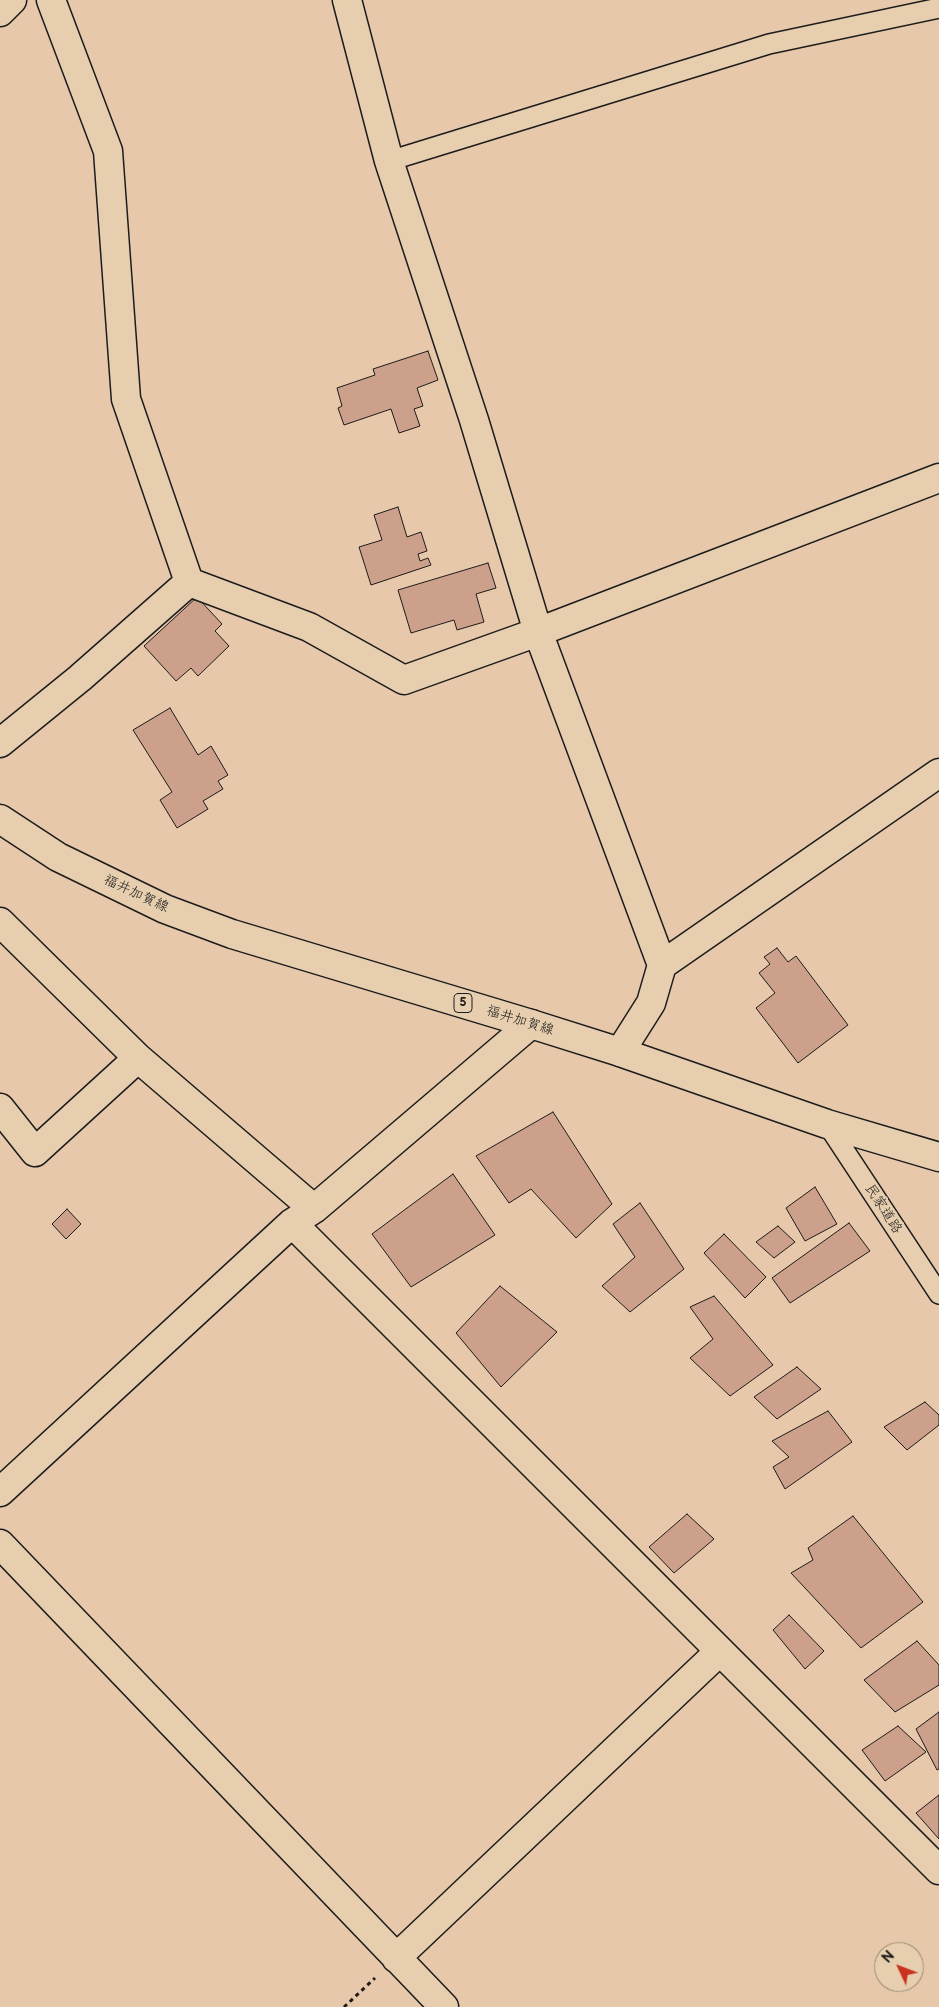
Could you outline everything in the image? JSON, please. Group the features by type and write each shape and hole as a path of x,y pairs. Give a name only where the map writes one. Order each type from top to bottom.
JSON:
{"street":[{"path":"0,12 12,0"},
{"path":"50,0 108,151 126,399 189,582"},
{"path":"347,0 390,161 474,420 538,632 662,965 651,1003 620,1052"},
{"path":"189,582 309,627 404,680 538,632 939,478"},
{"path":"0,743 80,678 189,582"},
{"path":"662,965 939,773"},
{"name":"福井加賀線","path":"0,819 58,857 182,915 232,934 532,1024 620,1052 827,1124 939,1157"},
{"path":"0,922 138,1058 303,1216 720,1651 939,1870"},
{"path":"0,1492 303,1216 532,1024"},
{"path":"0,1108 35,1152 138,1058"},
{"path":"0,1544 444,2007"},
{"path":"396,1958 720,1651"}],"lane":[{"path":"390,161 769,44 939,8"},
{"name":"民家道路","path":"827,1124 939,1294"}],"path":[{"path":"344,2007 396,1958"}],"building":[{"path":"428,351 438,380 417,388 423,406 414,409 420,426 399,433 391,409 344,425 338,408 342,406 337,388 375,375 373,369"},
{"path":"398,507 407,537 421,532 427,551 418,554 420,561 428,558 431,565 371,585 359,547 382,540 374,515"},
{"path":"488,563 496,588 476,594 484,622 457,630 454,620 411,633 398,590"},
{"path":"197,597 222,624 215,631 229,646 198,676 191,668 176,681 144,646"},
{"path":"170,708 198,755 211,746 228,775 218,781 223,789 203,801 208,809 177,828 160,800 172,792 133,730"},
{"path":"777,948 788,962 796,956 848,1025 798,1063 756,1008 775,993 759,973 770,964 764,957"},
{"path":"553,1112 612,1204 576,1238 531,1189 509,1203 476,1156"},
{"path":"453,1174 495,1235 411,1287 372,1234"},
{"path":"815,1187 837,1224 805,1241 786,1208"},
{"path":"640,1203 684,1269 630,1312 602,1286 635,1257 613,1224"},
{"path":"67,1209 81,1224 66,1239 52,1224"},
{"path":"849,1223 870,1251 790,1303 772,1278"},
{"path":"778,1226 795,1242 774,1258 756,1242"},
{"path":"724,1234 766,1277 745,1298 704,1253"},
{"path":"500,1286 557,1332 501,1387 456,1333"},
{"path":"714,1296 773,1365 730,1396 690,1358 713,1339 690,1307"},
{"path":"797,1367 821,1389 777,1419 754,1397"},
{"path":"925,1402 939,1415 939,1425 907,1450 884,1427"},
{"path":"828,1411 852,1442 785,1489 773,1467 789,1457 772,1441"},
{"path":"687,1514 714,1539 674,1573 649,1547"},
{"path":"853,1516 923,1602 861,1648 791,1573 813,1560 808,1548"},
{"path":"789,1615 824,1651 805,1669 773,1630"},
{"path":"917,1641 939,1665 939,1685 895,1712 864,1680"},
{"path":"939,1712 939,1769 937,1770 916,1729"},
{"path":"898,1726 926,1752 885,1781 862,1750"},
{"path":"939,1795 939,1839 916,1813"}]}
